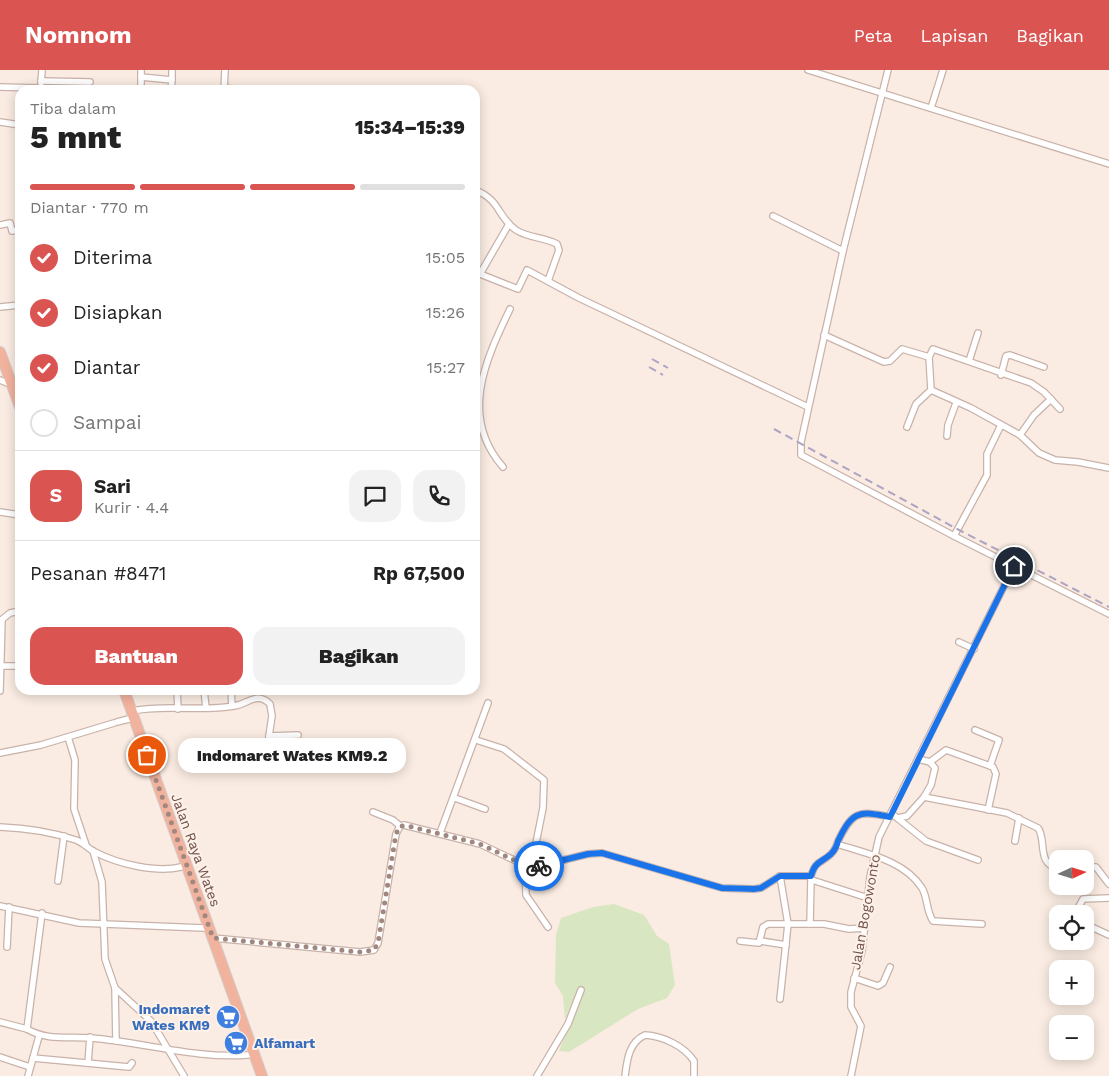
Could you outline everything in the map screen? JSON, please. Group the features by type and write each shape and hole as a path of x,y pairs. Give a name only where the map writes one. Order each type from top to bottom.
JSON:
{"highway":[{"path":"0,352 15,393"},
{"name":"Jalan Raya Wates","path":"120,695 130,715 213,938 262,1076"},
{"name":"Jalan Raya Wates","path":"125,695 130,715 181,867 256,1076"}],"street":[{"path":"41,85 42,70"},
{"path":"141,70 141,85"},
{"path":"172,70 172,85"},
{"path":"224,70 224,85"},
{"path":"808,70 1109,164"},
{"path":"888,70 806,406 801,442 802,457 1109,614"},
{"path":"931,108 943,70"},
{"path":"141,77 172,80"},
{"path":"42,81 90,82"},
{"path":"0,87 15,88"},
{"path":"0,122 15,124"},
{"path":"480,192 491,198 509,224 525,235 557,244 559,250 548,281"},
{"path":"773,216 843,251"},
{"path":"0,225 10,223 12,231 15,231"},
{"path":"480,271 509,224"},
{"path":"480,275 518,289 527,270 579,298 806,406"},
{"path":"0,307 15,306"},
{"path":"480,392 497,336 510,310"},
{"path":"969,361 978,333"},
{"path":"824,335 884,362 890,361 902,349 929,357"},
{"path":"931,390 929,357 933,349 1031,383 1060,409"},
{"path":"1001,374 1006,356 1010,355 1044,366"},
{"path":"0,380 12,385"},
{"path":"931,390 1020,435 1039,453 1057,461 1078,462 1109,468"},
{"path":"907,427 916,404 931,390"},
{"path":"1020,435 1034,415 1050,399"},
{"path":"946,436 948,424 956,403"},
{"path":"480,419 485,439 493,455 504,467"},
{"path":"954,536 988,476 987,454 1001,425"},
{"path":"0,512 15,514"},
{"name":"Jalan Bogowonto","path":"851,1076 861,1026 850,1003 865,928 874,856 890,815 1014,566"},
{"path":"0,691 2,666 1,620 15,612"},
{"path":"959,642 974,649"},
{"path":"2,666 15,666"},
{"path":"177,695 178,709"},
{"path":"205,695 206,708"},
{"path":"231,695 232,706"},
{"path":"0,753 68,737 115,723 130,715 178,709 232,706 255,698 267,701 272,713 265,763 297,760"},
{"path":"440,834 455,798 488,703"},
{"path":"975,730 999,740 990,766"},
{"path":"268,736 298,735"},
{"path":"68,737 76,760 74,809 86,844 92,851 102,882 102,924 106,959 115,988 116,1041"},
{"path":"476,740 509,752 544,780 543,808 528,867 526,895 548,927"},
{"path":"930,762 946,750 990,766 996,774 988,810"},
{"path":"898,818 908,816 924,797 935,773 934,765 918,758"},
{"path":"924,797 1019,818 1038,828 1042,836 1042,852 1046,862 1049,864"},
{"path":"455,798 485,808"},
{"path":"373,812 393,820 400,826 480,844 528,867 595,852 722,888 738,890 761,888 780,876 811,878 868,898"},
{"path":"810,924 811,878 816,864 831,854 847,823 859,813 890,815 898,818 914,832 935,846 978,860"},
{"path":"1015,841 1019,818"},
{"path":"213,938 360,952 374,950 378,943 396,834 400,826"},
{"path":"0,827 64,836 86,844"},
{"path":"58,881 64,836"},
{"path":"837,844 900,865 923,889 933,921 982,924"},
{"path":"92,851 142,867 181,867"},
{"path":"1094,867 1109,884"},
{"path":"780,876 788,924 780,999"},
{"path":"1080,905 1083,899 1109,898"},
{"path":"0,906 42,913 79,923 204,928"},
{"path":"6,947 9,907"},
{"path":"27,1030 42,913"},
{"path":"761,941 764,926 810,924 849,929 865,928"},
{"path":"1094,928 1109,935"},
{"path":"740,941 758,943 761,941 786,945"},
{"path":"854,978 878,986 883,983 890,967"},
{"path":"115,988 151,1021 184,1076"},
{"path":"537,1076 568,1024 581,990"},
{"path":"0,1022 27,1030 39,1036 90,1038 168,1050 248,1055"},
{"path":"625,1076 634,1042 645,1035 658,1037 680,1047 692,1058 694,1076"},
{"path":"28,1076 39,1036"},
{"path":"88,1063 90,1038"},
{"path":"0,1057 30,1067"},
{"path":"33,1058 129,1067 132,1063"}],"green space":[{"path":"614,904 644,915 657,936 669,944 675,985 667,998 638,1009 569,1052 559,1051 580,997 574,998 565,1019 563,996 555,983 556,935 561,918 593,907"}],"railway":[{"path":"652,359 668,368"},
{"path":"649,367 663,375"},
{"path":"774,429 959,530 1109,607"}],"way so far":[{"path":"147,755 213,938 360,952 374,950 378,943 396,834 400,826 404,825 468,840 493,849 528,867 539,866"}],"place":[{"name":"Indomaret Wates KM9.2","path":"147,755"},
{"name":"Indomaret Wates KM9","path":"228,1017"},
{"name":"Alfamart","path":"236,1043"}],"route":[{"path":"539,866 595,852 722,888 738,890 761,888 780,876 811,876 816,864 831,854 847,823 853,816 859,813 890,817 912,767 982,634 1014,566"}]}
